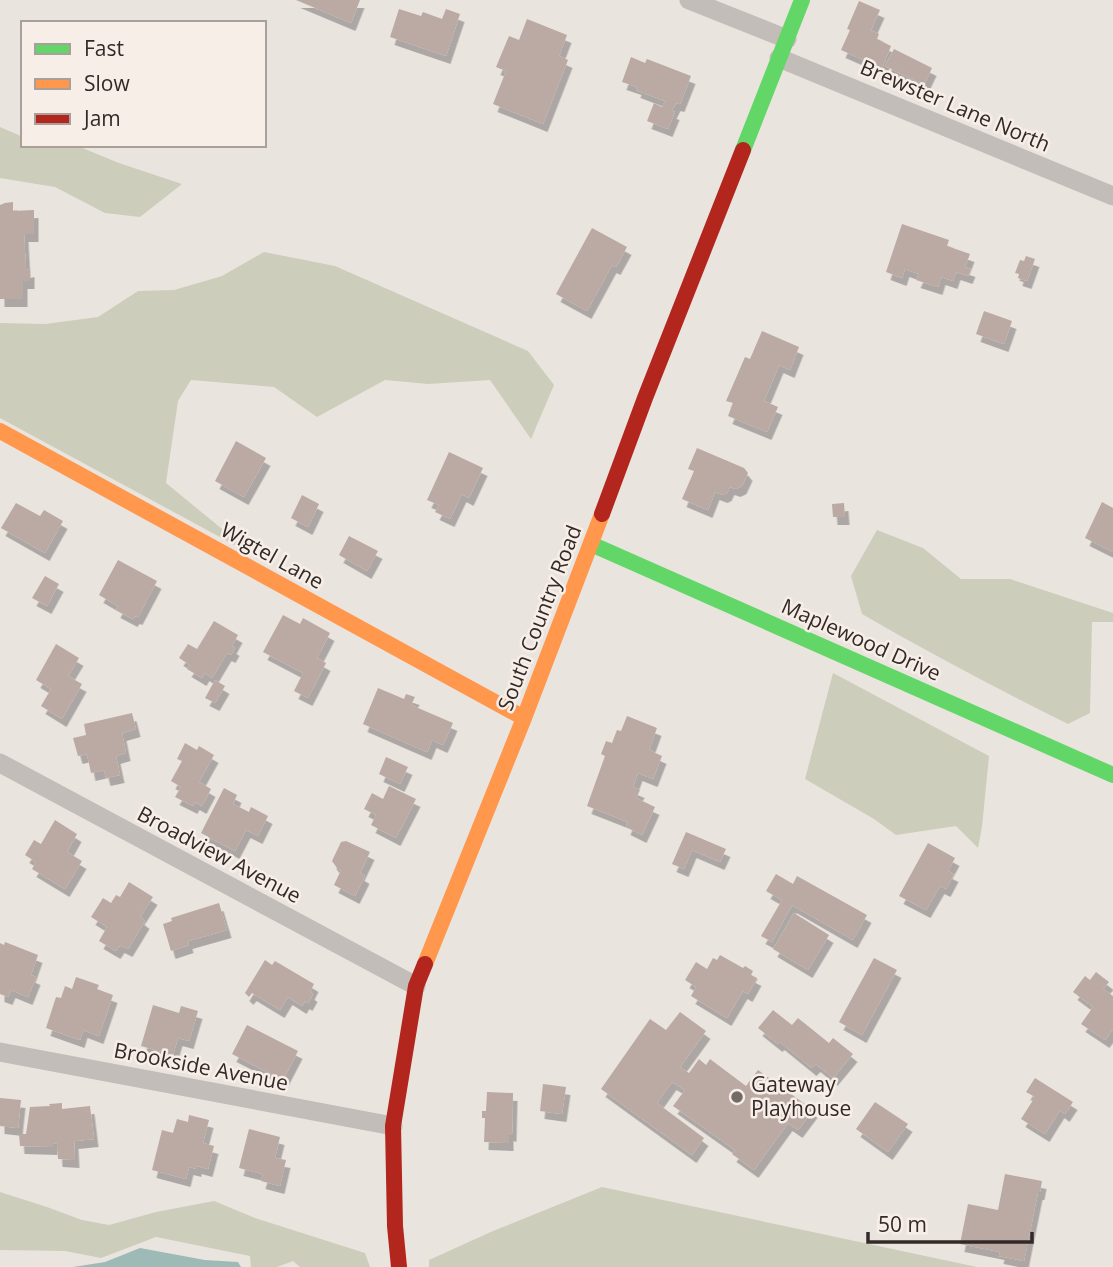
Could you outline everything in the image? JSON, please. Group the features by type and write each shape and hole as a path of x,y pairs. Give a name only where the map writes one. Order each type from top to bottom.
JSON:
{"main road":[{"name":"South Country Road","path":"399,1267 394,1226 393,1126 416,986 524,718 645,398 802,0"},
{"name":"Wigtel Lane","path":"0,431 524,718"},
{"name":"Maplewood Drive","path":"591,544 1113,775"}],"street":[{"path":"689,0 787,39"},
{"name":"Brewster Lane North","path":"779,58 1113,196"},
{"name":"Broadview Avenue","path":"0,763 416,986"},
{"name":"Brookside Avenue","path":"0,1052 393,1126"}],"green space":[{"path":"0,127 21,136 21,147 80,147 182,184 140,217 105,213 55,187 0,178"},
{"path":"264,252 335,266 528,351 554,385 531,439 490,380 428,384 385,380 317,417 274,387 191,380 178,401 166,483 255,556 0,418 0,323 45,324 98,317 138,291 174,290 222,276"},
{"path":"877,530 923,548 961,579 1010,579 1113,613 1113,622 1092,622 1090,713 1068,724 862,614 851,576"},
{"path":"833,673 989,756 978,848 956,826 896,835 805,779"},
{"path":"602,1187 977,1267 429,1267 429,1260"},
{"path":"0,1192 82,1220 109,1225 156,1212 214,1201 255,1218 365,1253 370,1267 300,1267 293,1261 277,1267 251,1267 250,1256 156,1237 101,1258 65,1251 0,1250"}],"water":[{"path":"140,1248 205,1260 238,1262 241,1267 73,1267 105,1262"}],"building":[{"path":"296,0 360,0 351,23"},
{"path":"859,1 880,10 871,30 879,34 877,39 891,46 882,68 841,50"},
{"path":"399,9 421,16 423,12 442,19 446,9 460,14 446,56 390,37"},
{"path":"527,19 567,35 559,56 568,60 543,124 493,104 506,71 496,67 509,36 519,40"},
{"path":"894,49 932,68 924,85 885,66"},
{"path":"631,57 645,63 647,59 691,76 680,104 676,103 672,111 675,112 668,129 647,121 654,103 662,107 665,101 622,82"},
{"path":"13,202 13,211 34,210 34,234 24,234 26,270 30,269 30,281 23,281 23,299 0,299 0,205"},
{"path":"902,224 949,240 947,246 970,254 965,267 971,269 968,276 956,272 953,281 941,277 938,287 916,280 919,274 905,269 902,278 886,272"},
{"path":"592,228 627,247 616,267 612,265 587,311 556,294"},
{"path":"1026,256 1035,259 1027,281 1018,278 1019,274 1015,273 1020,260 1024,261"},
{"path":"984,311 1012,321 1004,344 976,334"},
{"path":"762,331 799,347 790,370 779,365 764,401 778,407 767,432 728,416 733,403 726,401 745,357 750,359"},
{"path":"236,441 266,458 244,497 215,481"},
{"path":"697,448 744,468 748,473 742,486 736,489 730,487 723,495 715,492 708,510 682,499 694,471 688,469"},
{"path":"449,452 483,468 469,498 462,494 450,519 435,512 439,505 427,500"},
{"path":"302,495 319,504 308,527 291,518"},
{"path":"1102,502 1113,508 1113,552 1085,538"},
{"path":"16,503 40,516 44,510 63,521 45,553 1,528"},
{"path":"844,503 845,517 833,517 832,504"},
{"path":"349,536 378,551 367,571 339,555"},
{"path":"118,560 157,581 138,617 133,619 116,610 118,606 99,595"},
{"path":"45,576 59,584 47,606 32,598"},
{"path":"283,615 300,624 303,618 330,633 317,658 326,663 308,698 294,691 303,673 263,652"},
{"path":"214,621 238,635 231,655 227,653 212,678 205,673 202,678 187,669 190,665 179,658 188,644 197,649"},
{"path":"56,644 79,658 68,676 82,684 62,719 41,706 51,689 36,680"},
{"path":"215,680 225,686 215,703 205,698"},
{"path":"378,688 404,699 406,694 415,697 411,705 453,723 443,745 432,740 427,752 363,724"},
{"path":"132,713 136,729 122,733 126,753 116,756 120,775 106,778 104,770 91,773 87,754 78,756 73,738 86,735 84,724"},
{"path":"627,716 657,728 649,750 662,756 653,779 638,773 633,787 640,790 636,798 655,807 642,835 626,827 628,822 587,806 605,756 601,754 606,741 612,743"},
{"path":"185,743 197,750 199,746 214,755 199,782 211,789 202,806 195,802 193,806 175,797 181,787 171,781 182,761 177,759"},
{"path":"386,757 408,767 400,784 379,774"},
{"path":"389,786 416,799 396,838 371,825 376,815 364,809 372,793 383,799"},
{"path":"224,788 237,795 233,804 249,812 251,807 268,816 258,836 246,830 235,851 201,833"},
{"path":"55,820 77,834 67,852 82,861 65,889 32,869 36,862 25,855 34,840 41,844"},
{"path":"686,832 726,849 720,862 692,850 684,869 672,864"},
{"path":"346,841 370,852 360,873 365,876 355,896 334,885 341,870 332,861 341,842"},
{"path":"928,843 955,858 948,871 954,874 946,889 940,886 926,910 899,896"},
{"path":"776,874 793,884 797,876 867,915 853,940 792,905 772,942 761,936 782,900 766,891"},
{"path":"129,882 153,897 140,917 145,921 128,949 120,945 116,951 99,941 107,927 91,917 103,898 111,903 116,895 120,897"},
{"path":"219,903 227,930 188,941 189,945 171,951 163,924 172,921 171,918"},
{"path":"794,913 829,935 808,970 773,949"},
{"path":"5,942 38,955 31,975 36,977 28,997 11,990 8,997 0,994 0,943 4,945"},
{"path":"720,955 743,968 745,966 753,971 751,975 757,978 748,994 743,991 727,1018 691,996 696,987 685,980 696,962 707,969 713,958 717,960"},
{"path":"874,958 897,970 862,1035 839,1022"},
{"path":"265,960 272,965 275,961 314,984 308,1003 305,1001 302,1006 288,997 280,1010 252,993 249,997 245,993"},
{"path":"1096,972 1109,982 1103,989 1113,996 1113,1029 1105,1040 1081,1024 1093,1007 1073,992 1085,976 1090,980"},
{"path":"76,977 99,985 97,989 113,995 99,1036 83,1030 80,1040 46,1028 56,997 61,998 65,986 72,989"},
{"path":"153,1005 179,1013 181,1006 198,1011 189,1041 178,1038 173,1055 141,1046"},
{"path":"773,1010 792,1025 798,1018 829,1043 833,1038 853,1054 833,1078 816,1064 812,1068 758,1028"},
{"name":"Gateway Playhouse","path":"680,1012 706,1031 680,1067 689,1073 699,1059 706,1065 710,1059 746,1086 758,1070 813,1110 798,1130 788,1123 754,1170 732,1154 735,1150 673,1106 685,1090 672,1082 657,1103 704,1138 692,1155 601,1089 650,1019 666,1030"},
{"path":"247,1025 298,1051 283,1080 232,1054"},
{"path":"1035,1078 1073,1102 1065,1114 1060,1110 1045,1134 1021,1119 1035,1097 1026,1092"},
{"path":"543,1084 566,1087 562,1114 540,1111"},
{"path":"487,1092 513,1093 512,1134 509,1133 509,1143 484,1142 485,1118 482,1118 482,1111 486,1111"},
{"path":"0,1098 21,1100 18,1128 0,1126"},
{"path":"875,1102 908,1124 888,1152 856,1129"},
{"path":"62,1103 62,1109 90,1106 94,1139 74,1141 75,1160 58,1159 57,1143 53,1144 53,1147 20,1146 19,1134 26,1134 30,1107"},
{"path":"189,1115 209,1120 203,1143 214,1146 208,1169 189,1167 186,1179 152,1170 162,1130 173,1133 177,1119 188,1122"},
{"path":"249,1129 280,1137 275,1158 286,1160 280,1186 261,1181 263,1174 239,1168"},
{"path":"1005,1174 1042,1181 1024,1261 999,1256 1000,1252 960,1244 968,1204 998,1210"}],"traffic: fast":[{"path":"743,150 802,0"},
{"path":"591,544 1113,775"}],"traffic: slow":[{"path":"0,431 524,718"},
{"path":"425,964 602,514"}],"traffic: jam":[{"path":"602,514 743,150"},
{"path":"399,1267 395,1226 393,1126 416,986 425,964"}],"place":[{"name":"Gateway Playhouse","path":"737,1097"}]}
